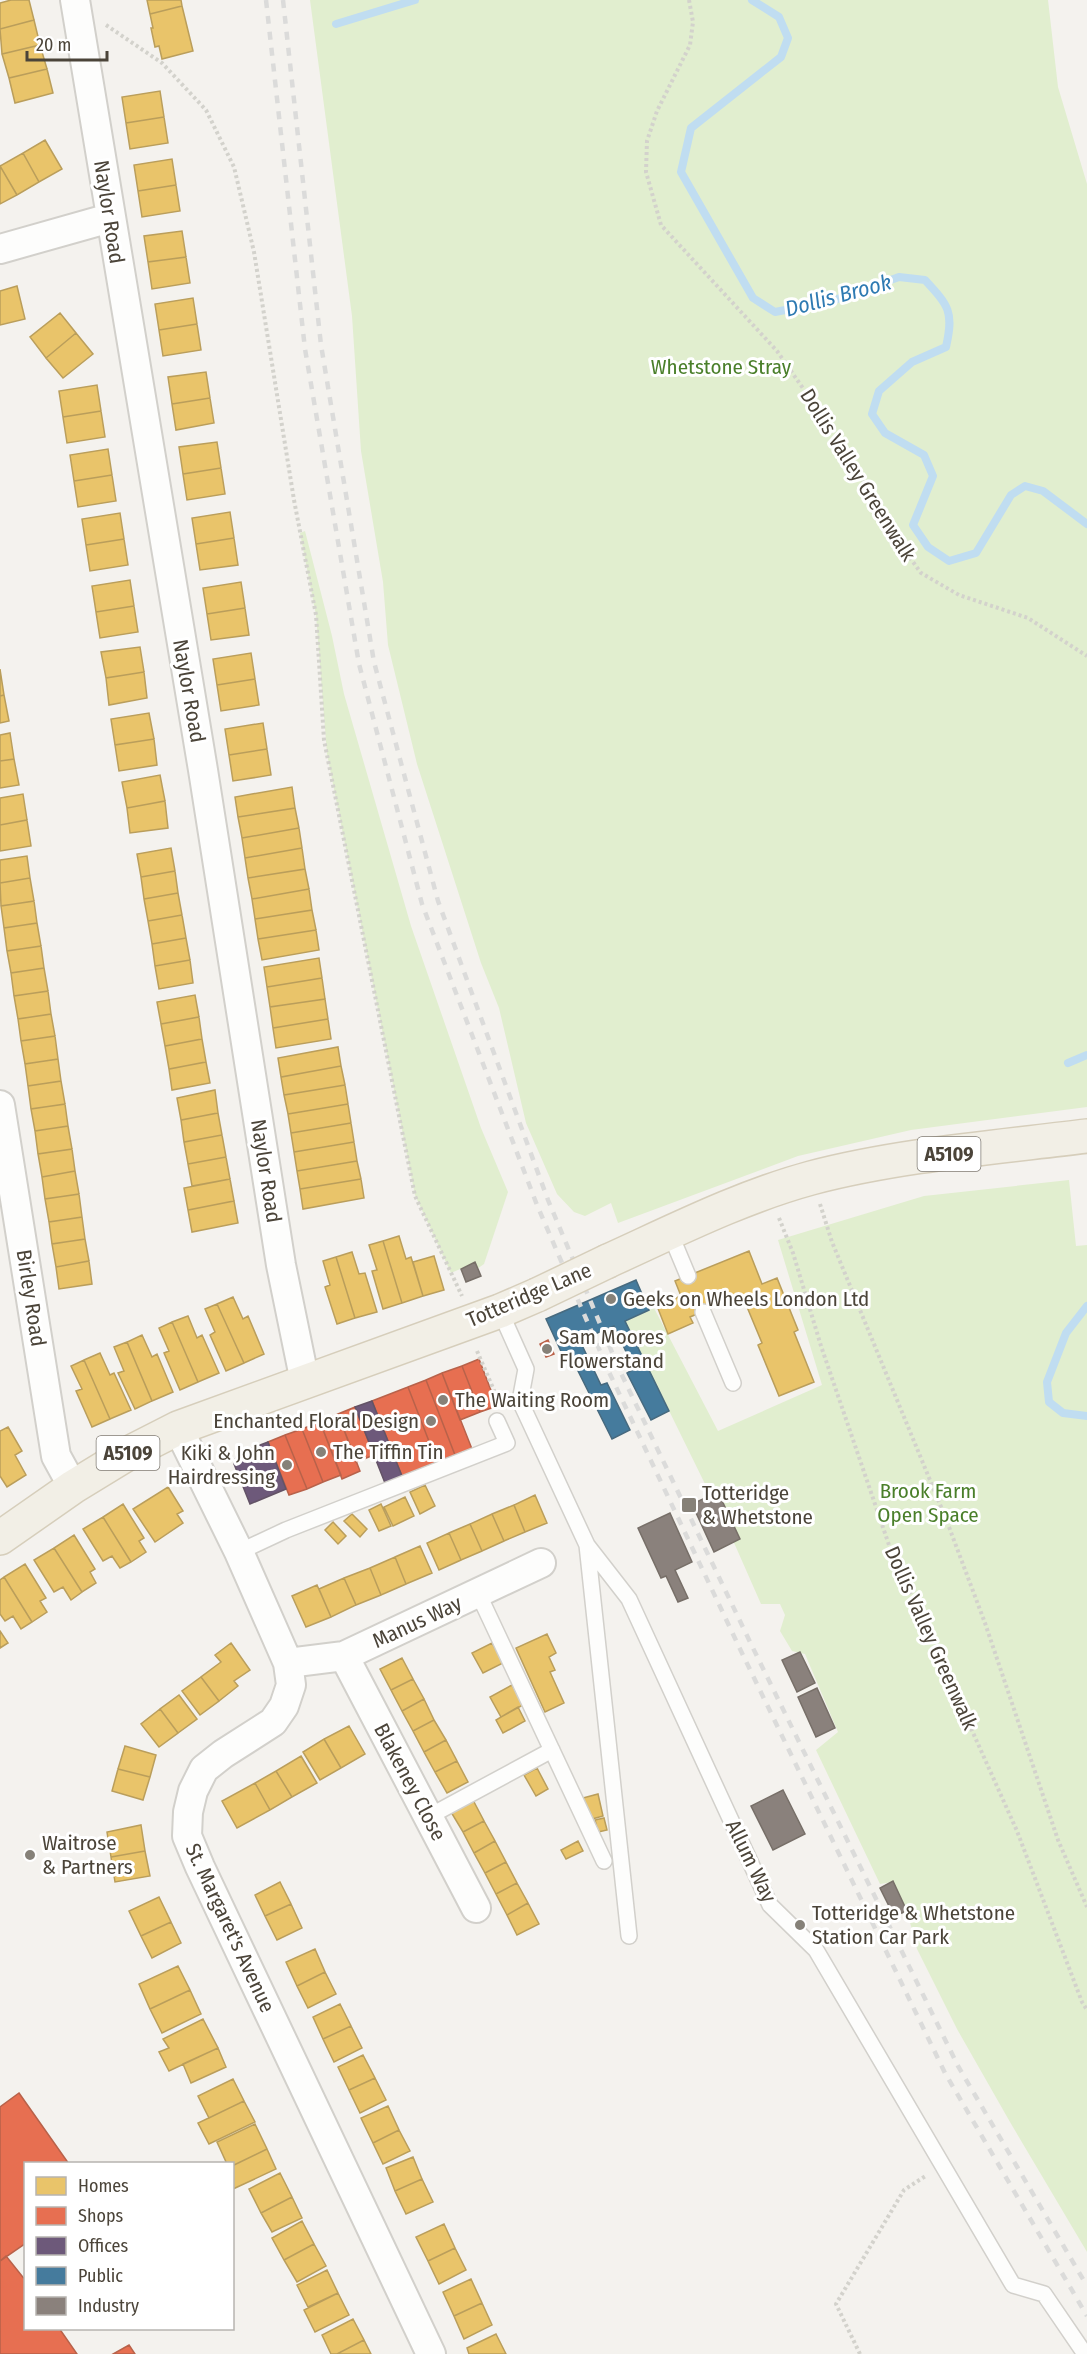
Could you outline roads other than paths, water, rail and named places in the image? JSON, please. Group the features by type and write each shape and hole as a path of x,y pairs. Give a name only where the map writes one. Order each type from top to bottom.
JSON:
{"main road":[{"name":"Totteridge Lane","path":"0,1538 73,1487 127,1454 178,1428 537,1295 670,1233 769,1192 812,1178 940,1155 1087,1136"}],"street":[{"name":"Naylor Road","path":"77,10 205,782 281,1265 305,1382"},
{"path":"0,249 110,218"},
{"name":"Birley Road","path":"0,1105 56,1456 73,1487"},
{"name":"St. Margaret's Avenue","path":"178,1428 239,1552 288,1663 291,1684 284,1706 273,1722 204,1769 193,1791 188,1812 187,1836 431,2354"},
{"name":"Manus Way","path":"288,1663 344,1656 541,1563"},
{"name":"Blakeney Close","path":"344,1656 476,1908"}],"lane":[{"path":"670,1233 688,1276"},
{"path":"703,1312 733,1383"},
{"name":"Allum Way","path":"479,1318 526,1369 520,1401 587,1545 629,1599 770,1905 816,1950 1013,2285 1044,2294 1085,2354"},
{"path":"239,1552 286,1530 507,1443 497,1421"},
{"name":"Allum Way","path":"587,1545 629,1936"},
{"path":"478,1593 604,1861"},
{"path":"428,1817 552,1750"}],"waterway":[{"path":"336,24 415,0"},
{"name":"Dollis Brook","path":"752,0 779,17 788,38 781,57 691,128 681,172 753,298 775,312 832,301 899,277 925,280 948,310 949,325 946,347 912,362 879,391 872,414 885,433 924,455 933,476 913,525 928,547 949,561 976,553 1011,495 1025,486 1043,491 1087,524"},
{"path":"1068,1063 1087,1055"},
{"name":"Dollis Brook","path":"1087,1306 1066,1333 1047,1382 1049,1402 1063,1413 1087,1416"}],"railway":[{"path":"266,0 305,349 359,664 422,904 537,1205 609,1372 945,2073 1087,2316"},
{"path":"283,0 321,345 374,662 438,901 548,1200 619,1369 958,2066 1087,2286"}],"place":[{"name":"Geeks on Wheels London Ltd","path":"611,1299"},
{"name":"Sam Moores Flowerstand","path":"547,1349"},
{"name":"The Waiting Room","path":"443,1400"},
{"name":"Enchanted Floral Design","path":"431,1421"},
{"name":"The Tiffin Tin","path":"321,1452"},
{"name":"Kiki & John Hairdressing","path":"287,1465"},
{"name":"Totteridge & Whetstone","path":"689,1505"},
{"name":"Waitrose & Partners","path":"30,1855"},
{"name":"Totteridge & Whetstone Station Car Park","path":"800,1925"}],"park label":[{"name":"Whetstone Stray","path":"721,367"},
{"name":"Brook Farm Open Space","path":"928,1503"}]}
